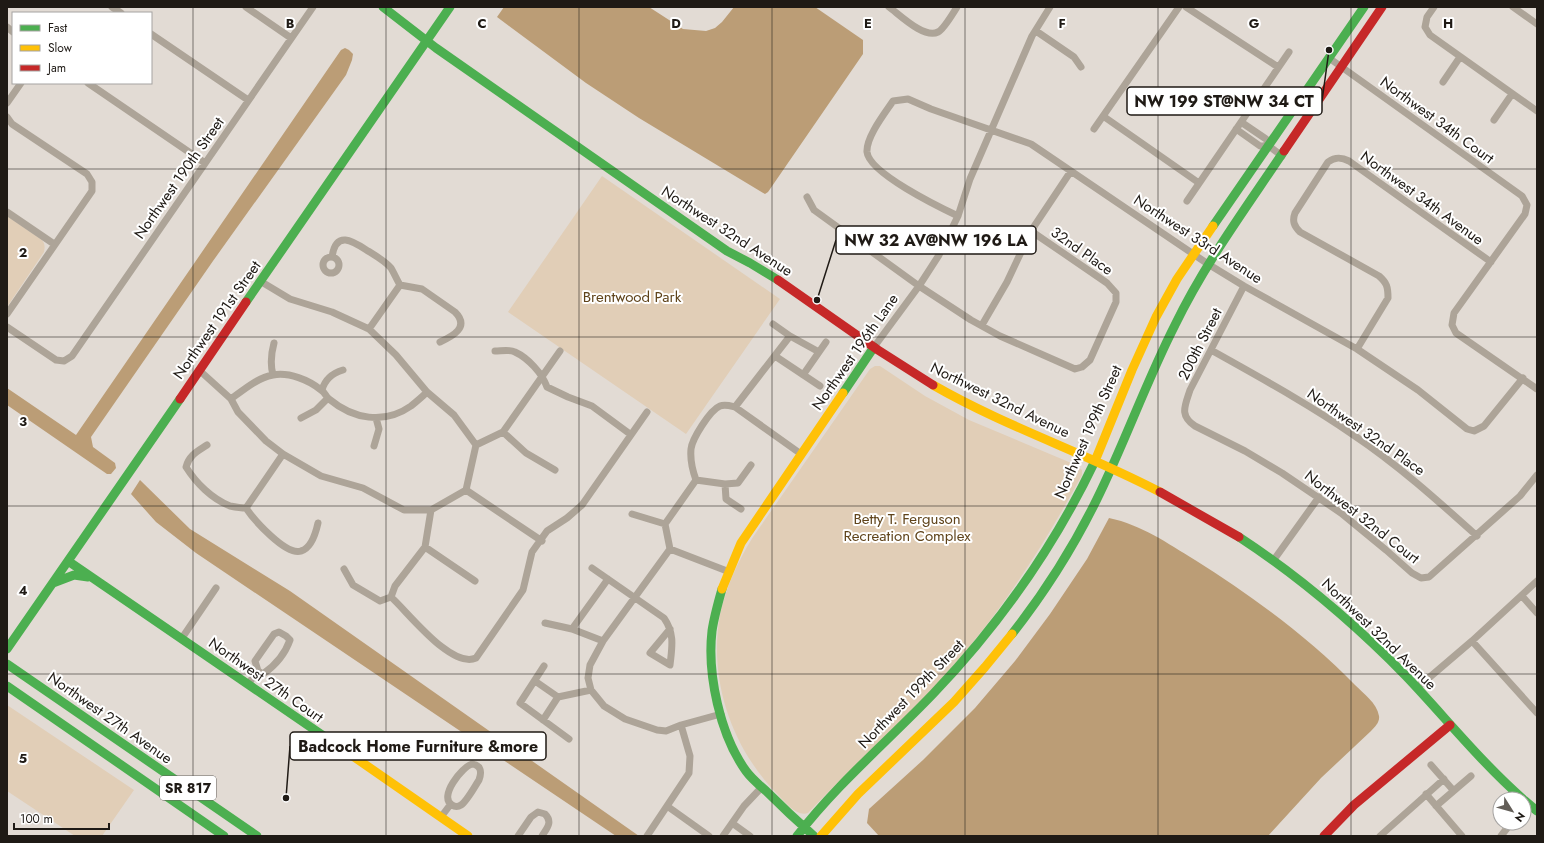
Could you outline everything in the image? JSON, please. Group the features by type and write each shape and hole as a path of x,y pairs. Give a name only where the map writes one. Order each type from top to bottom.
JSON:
{"street":[{"path":"246,7 291,38"},
{"name":"Northwest 190th Street","path":"7,327 56,360 64,361 72,356 313,7"},
{"name":"Northwest 32nd Avenue","path":"383,7 428,40 436,48 720,247 750,262 775,278 919,377 946,393 979,409 1112,469 1211,521 1273,561 1307,585 1344,616 1417,688 1484,763 1513,791"},
{"name":"Northwest 191st Street","path":"7,649 450,7"},
{"path":"889,7 922,32 932,34 939,32 957,7"},
{"name":"Northwest 196th Lane","path":"814,836 803,827 746,770 728,737 720,714 711,670 710,653 716,607 727,571 740,543 939,255 958,216 970,179 992,129 1036,31 1050,7"},
{"path":"1094,129 1179,7"},
{"path":"1186,7 1278,67"},
{"name":"Northwest 199th Street","path":"796,836 841,785 939,689 973,651 1004,611 1051,542 1094,460 1125,384 1154,320 1177,279 1364,7"},
{"path":"821,836 857,796 953,703 987,666 1014,631 1067,554 1112,469 1171,331 1208,264 1382,7"},
{"path":"1434,7 1427,17 1425,27 1430,35 1537,111"},
{"path":"1513,7 1537,24"},
{"path":"1036,31 1074,57 1081,67"},
{"path":"152,35 248,100"},
{"path":"1187,200 1289,52"},
{"path":"1443,82 1460,57"},
{"name":"Northwest 34th Court","path":"1329,58 1522,196 1527,205 1525,214 1491,262"},
{"path":"7,103 20,84"},
{"path":"89,84 205,163"},
{"path":"1494,120 1512,94"},
{"name":"Northwest 33rd Avenue","path":"958,216 913,193 873,165 868,158 867,146 874,130 893,101 908,100 1031,144 1208,264 1244,286 1357,349 1418,390 1467,430 1474,431 1484,426 1523,378"},
{"path":"7,116 12,124 87,174 92,182 92,191 7,314"},
{"path":"1103,116 1199,183"},
{"path":"1241,122 1266,139 1269,146 1282,156"},
{"path":"1236,129 1260,146 1269,146"},
{"name":"Northwest 34th Avenue","path":"1357,349 1388,298 1388,289 1385,282 1379,276 1300,232 1293,219 1295,213 1328,162 1337,158 1343,158 1349,161 1491,262"},
{"path":"807,197 814,210 919,286 982,325 1007,282 1042,213 1071,171"},
{"path":"7,212 54,244"},
{"name":"32nd Place","path":"982,325 1000,336 1075,369 1082,367 1090,360 1116,302 1116,293 1107,283 1032,231"},
{"path":"332,257 333,249 338,242 346,239 352,240 378,257 390,268 400,285 422,289 455,312 459,316 461,323 458,331 455,335 440,342"},
{"path":"1491,262 1454,313 1452,325 1456,333 1537,388"},
{"path":"199,370 231,399 238,412 266,441 283,454 322,476 363,488 404,510 431,510 466,490 476,445 454,415 427,392 396,355 369,329 332,312 290,299 260,281"},
{"path":"369,329 400,285"},
{"name":"200th Street","path":"1184,416 1184,406 1190,390 1244,286"},
{"path":"773,324 790,336 819,352"},
{"path":"735,407 790,336"},
{"path":"803,375 826,342"},
{"path":"273,375 271,353 274,343"},
{"name":"Northwest 32nd Place","path":"1211,350 1301,401 1353,434 1420,485 1477,536"},
{"path":"495,351 514,351 543,376 547,387 592,406 630,434"},
{"path":"476,445 503,432 560,351"},
{"path":"775,356 820,386"},
{"path":"322,390 323,385 329,377 343,370"},
{"path":"231,399 252,384 273,375 296,376 322,390 328,398 354,415 376,418 394,414 410,407 427,392"},
{"path":"301,418 316,410 328,398"},
{"path":"696,480 691,467 691,448 694,437 713,411 720,406 727,405 735,407 801,454"},
{"path":"391,597 402,607 420,629 443,648 463,660 471,660 476,658 523,590 532,552 542,541 547,531 567,518 582,505 630,434 647,412"},
{"name":"Northwest 32nd Court","path":"1184,416 1195,426 1245,451 1319,497 1381,545 1412,573 1421,578 1429,577 1477,536"},
{"path":"374,446 379,429 376,418"},
{"path":"503,432 526,453 555,470"},
{"path":"207,445 194,453 188,461 186,467 192,476 217,499 231,506 246,508 255,522 271,537 294,552 302,551 311,544 318,523"},
{"path":"246,508 283,454"},
{"path":"696,480 725,484 738,483 751,465"},
{"path":"1477,536 1520,496 1537,475"},
{"path":"696,480 665,524 670,549 603,641 590,665 588,678 591,690 604,706 625,719 657,730 666,731 681,725 720,714"},
{"path":"725,484 726,499 741,509"},
{"path":"466,490 542,541"},
{"path":"1273,561 1319,497"},
{"path":"391,597 395,586 425,547 431,510"},
{"path":"632,514 665,524"},
{"path":"425,547 475,581"},
{"path":"670,549 727,571"},
{"name":"Northwest 27th Court","path":"68,561 468,836"},
{"path":"592,568 664,618 670,629 672,639 670,665 650,653 670,629"},
{"path":"344,569 353,585 371,596 380,601 391,597"},
{"path":"51,584 66,576 74,574 99,581"},
{"path":"572,629 608,579"},
{"path":"1417,688 1472,641 1522,596 1537,580"},
{"path":"182,638 216,588"},
{"path":"1522,596 1537,613"},
{"path":"545,623 572,629 603,641"},
{"path":"279,632 286,636 290,640 286,651 272,668 263,674 258,671 255,661 274,634 279,632"},
{"path":"1472,641 1537,712"},
{"name":"Northwest 27th Avenue","path":"7,664 257,836"},
{"path":"544,666 520,703 569,739"},
{"path":"248,684 258,671"},
{"path":"535,681 558,697"},
{"name":"SR 817","path":"7,686 224,836"},
{"path":"543,720 558,697 591,690"},
{"path":"647,836 689,773 690,756 681,725"},
{"path":"1324,836 1354,805 1450,725"},
{"path":"469,765 478,765 481,771 479,780 463,803 455,807 450,805 446,799 448,791 462,771 469,765"},
{"path":"1431,765 1453,790"},
{"path":"1436,806 1471,776"},
{"path":"1380,836 1444,779"},
{"path":"723,836 744,806 762,787"},
{"path":"1426,794 1462,836"},
{"path":"441,817 450,805"},
{"path":"667,806 709,836"},
{"path":"518,836 531,817 538,812 545,814 549,822 549,826 542,836"},
{"path":"732,823 750,836"}],"green space":[{"name":"Brentwood Park","path":"602,176 780,299 686,434 508,312"},
{"path":"7,216 42,240 45,247 44,252 7,307"},
{"name":"Betty T. Ferguson Recreation Complex","path":"875,366 880,366 925,396 969,420 1076,465 1082,470 1082,475 1023,574 972,644 918,704 808,813 804,814 788,806 762,777 748,757 727,712 721,688 718,664 717,640 720,615 733,574 753,537 870,369"},
{"path":"7,705 134,790 102,836 75,836 7,791"}],"shaded area":[{"path":"504,7 649,7 683,29 706,31 715,28 722,22 734,7 815,7 863,40 863,54 768,192 765,194 639,118 586,83 497,17"},
{"path":"345,48 353,54 346,75 213,261 91,437 93,447 115,463 116,468 111,474 107,474 7,405 7,388 76,435 341,50"},
{"path":"140,480 190,529 290,591 639,836 616,836 196,553 156,522 131,494"},
{"path":"1109,518 1132,525 1164,541 1216,574 1279,618 1337,667 1369,699 1378,711 1379,720 1377,724 1321,778 1268,836 879,836 867,823 869,809 923,760 975,708 1015,661 1050,614 1087,559"}],"traffic: fast":[{"path":"383,7 436,48 727,251 778,280"},
{"path":"246,302 450,7"},
{"path":"1213,226 1364,7"},
{"path":"1012,634 1036,602 1088,517 1117,456 1164,347 1199,280 1226,236 1284,151"},
{"path":"843,393 874,347"},
{"path":"7,649 180,399"},
{"path":"797,836 829,798 933,694 980,641 1002,613 1043,554 1062,524 1095,461"},
{"path":"1239,537 1284,568 1367,638 1406,676 1492,770 1514,791"},
{"path":"68,561 347,752"},
{"path":"53,583 74,575 88,577"},
{"path":"722,589 712,631 711,648 714,685 722,722 737,756 750,776 814,836"},
{"path":"7,664 257,836"},
{"path":"7,686 224,836"},
{"path":"1532,807 1537,811"}],"traffic: slow":[{"path":"1095,461 1132,370 1156,317 1177,279 1213,226"},
{"path":"933,385 989,414 1104,465 1160,492"},
{"path":"722,589 741,543 843,393"},
{"path":"821,836 858,794 954,702 1012,634"},
{"path":"347,752 468,836"}],"traffic: jam":[{"path":"1284,151 1382,7"},
{"path":"778,280 878,350 933,385"},
{"path":"180,399 246,302"},
{"path":"1160,492 1239,537"},
{"path":"1324,836 1354,805 1450,725"}],"place":[{"name":"NW 199 ST@NW 34 CT","path":"1329,50"},
{"name":"NW 32 AV@NW 196 LA","path":"817,300"},
{"name":"Badcock Home Furniture &more","path":"286,798"}]}
